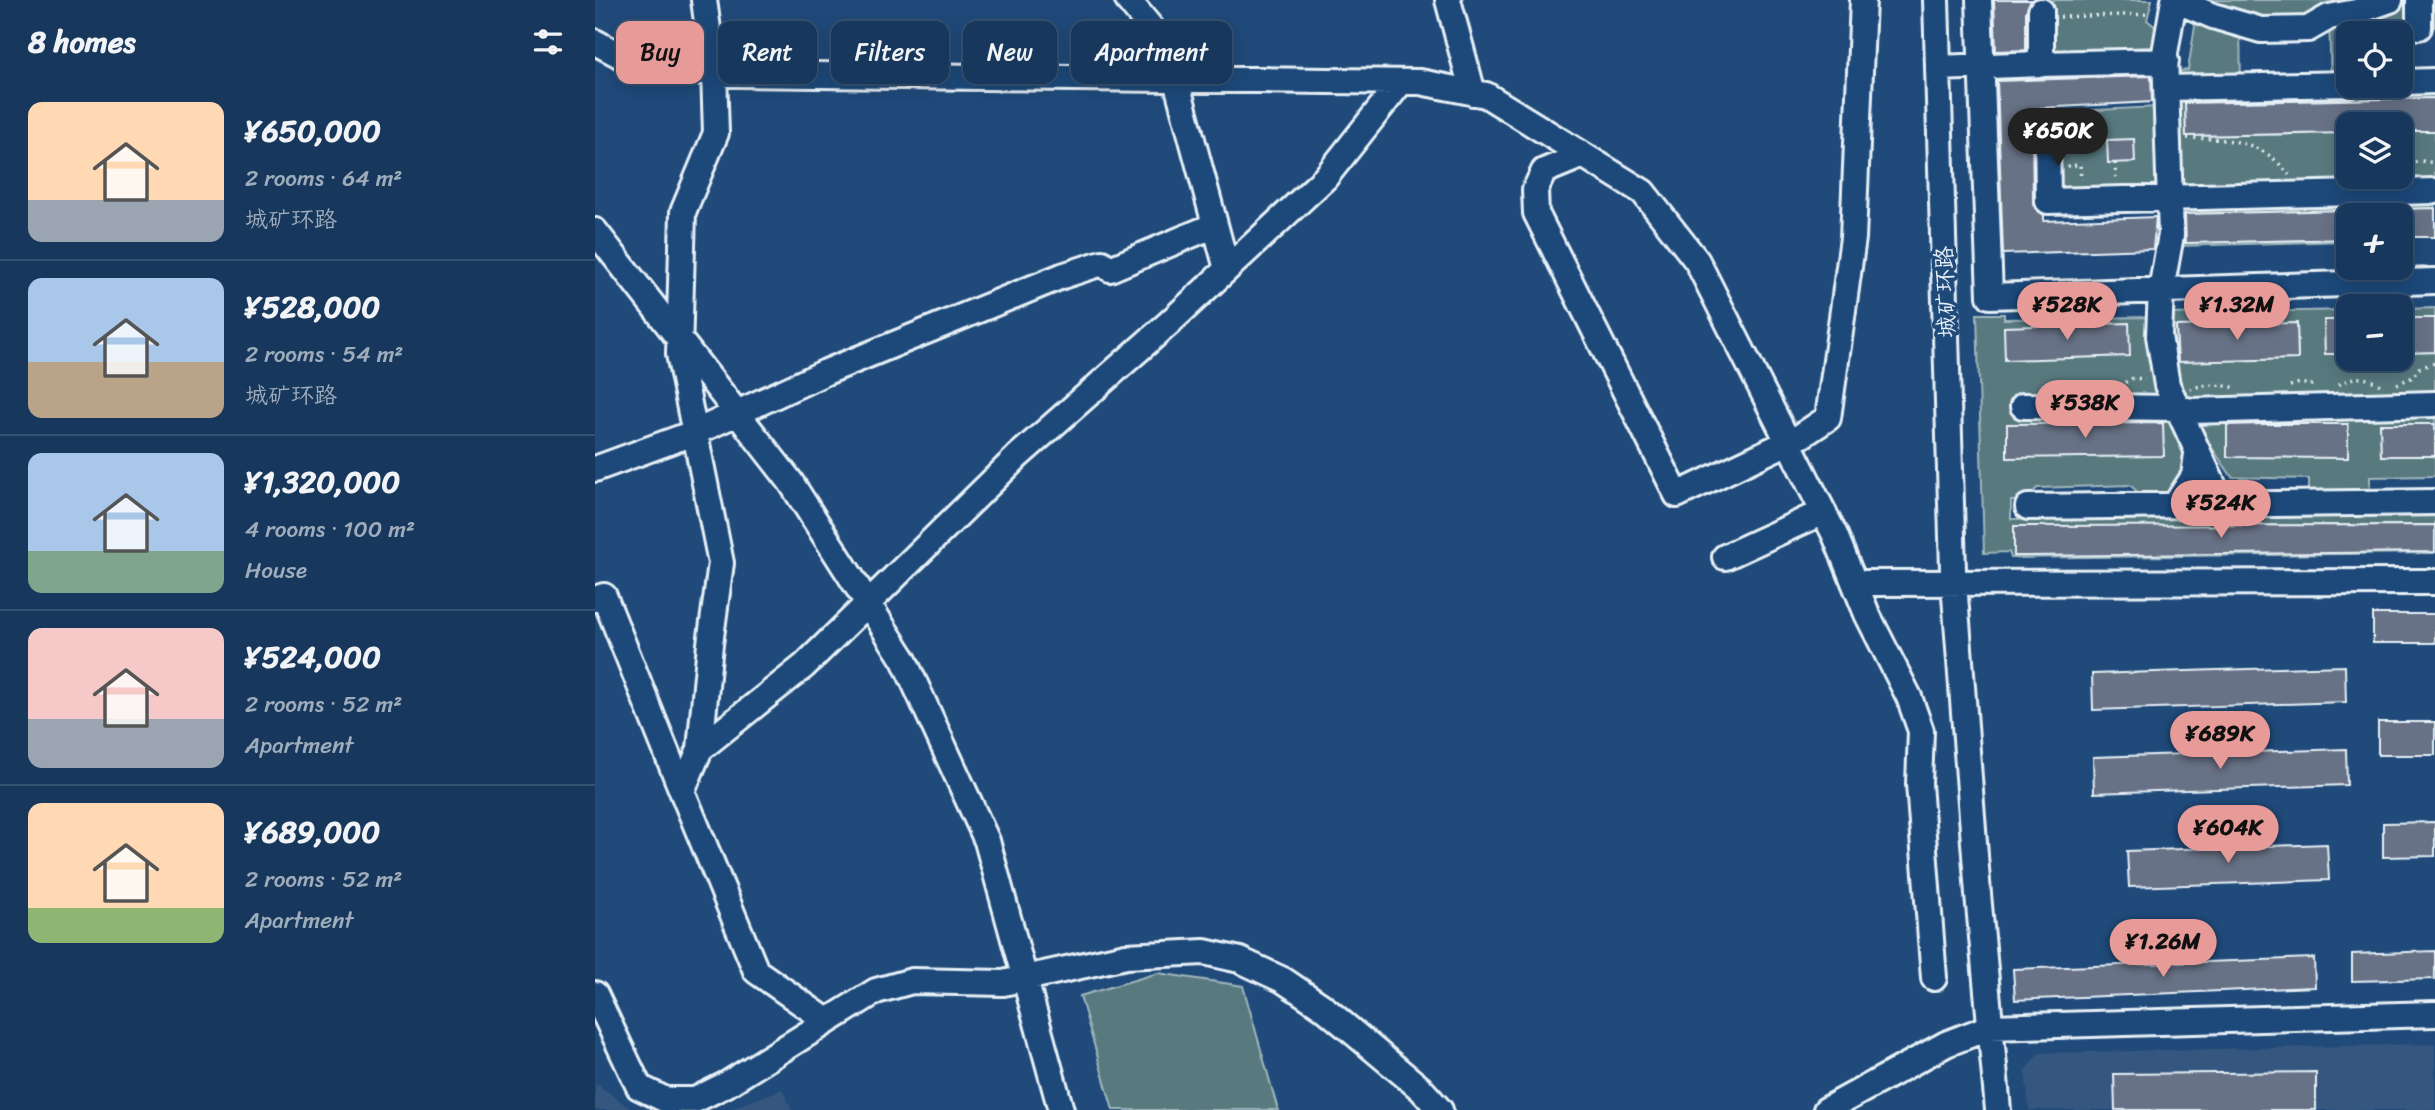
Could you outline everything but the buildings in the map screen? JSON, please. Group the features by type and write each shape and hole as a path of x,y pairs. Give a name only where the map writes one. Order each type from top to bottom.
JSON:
{"street":[{"path":"682,791 700,749 710,644 722,563 679,354 683,212 716,133 714,72 704,0"},
{"path":"1128,0 1144,21"},
{"path":"1448,0 1473,93"},
{"path":"1583,155 1544,172 1535,190 1536,213 1677,495 1788,442 1828,418 1853,238 1863,0"},
{"name":"城矿环路","path":"1936,0 1952,556 1998,1110"},
{"path":"1979,0 1990,296 2435,281"},
{"path":"2222,504 2167,385 2159,336 2161,290 2171,236 2166,61 2174,5 2261,30 2308,29 2329,17 2356,12 2390,0"},
{"path":"2419,0 2419,27"},
{"path":"2041,14 2041,64"},
{"path":"595,42 645,68 714,72 1071,78"},
{"path":"1938,68 2166,61"},
{"path":"1232,80 1420,82 1486,96 1643,192 1697,261 1823,512 1867,614 1909,697 1921,731 1919,785 1934,978"},
{"path":"700,749 804,666 1019,456 1325,178 1401,82"},
{"path":"2413,82 2435,82"},
{"path":"1177,84 1227,269"},
{"path":"2166,88 2336,84"},
{"path":"2047,126 2048,201 2435,191"},
{"path":"595,469 696,432 826,372 1062,276 1102,263 1109,269 1215,225"},
{"path":"595,231 790,481 904,660 987,841 1061,1110"},
{"path":"2023,406 2177,408 2192,411 2435,404"},
{"path":"2175,505 2194,476 2197,454"},
{"path":"2028,507 2435,502"},
{"path":"1725,556 1823,512"},
{"path":"1855,583 2435,582"},
{"path":"595,598 604,596 756,971 827,1021"},
{"path":"595,994 639,1087 666,1100 695,1100 727,1084 876,991 912,981 1003,982 1126,956 1205,951 1240,960 1283,980 1324,1007 1421,1089 1440,1110"},
{"path":"1826,1110 1946,1044 1991,1035 2435,1014"},
{"path":"1851,1110 1991,1035 2435,1028"}],"path":[{"path":"2041,14 2174,5"},
{"path":"2167,138 2233,140 2261,149 2282,165 2289,175"},
{"path":"2413,162 2435,163"},
{"path":"2047,166 2080,166 2082,200"},
{"path":"2413,377 2419,368 2435,363"},
{"path":"2335,389 2355,377 2367,378 2384,389"}],"shaded area":[{"path":"2435,1044 2435,1110 2029,1110 2025,1070 2039,1053"},
{"path":"595,1083 633,1110 595,1110"},
{"path":"782,1089 792,1110 728,1110"}],"green space":[{"path":"2049,0 2152,0 2147,20 2162,32 2155,46 2141,52 2055,53 2049,48"},
{"path":"2199,0 2347,0 2348,19 2403,0 2435,0 2435,27 2413,27 2413,21 2336,21 2336,98 2413,98 2413,84 2435,81 2435,98 2329,101 2336,113 2336,189 2413,189 2413,131 2435,131 2435,208 2413,208 2413,203 2336,203 2336,210 2185,214 2185,243 2336,241 2178,246 2178,71 2188,70","holes":["2329,17 2331,87 2241,86 2240,25","2307,101 2307,134 2186,136 2185,103"]},
{"path":"2158,107 2160,179 2155,187 2058,191 2054,112"},
{"path":"2435,308 2435,318 2413,318 2413,309"},
{"path":"2336,310 2336,320 2324,321 2325,354 2336,354 2336,371 2413,371 2413,353 2435,352 2435,424 2380,425 2381,456 2435,456 2435,476 2370,477 2370,492 2309,493 2309,479 2232,477 2190,416 2176,386 2168,314","holes":["2297,323 2298,359 2177,361 2176,327","2227,424 2348,424 2348,457 2227,457"]},
{"path":"1977,314 2004,314 2004,319 2150,317 2186,457 2182,474 2169,496 2144,498 2130,485 2037,488 2026,501 2011,501 2011,519 2435,516 2435,525 2373,526 2374,553 2435,553 2011,558 2009,552 1984,553","holes":["2352,525 2352,553 2192,554 2193,526","2014,526 2168,527 2168,555 2014,556"]},
{"path":"1158,973 1243,986 1278,1110 1113,1110 1080,996"}]}
